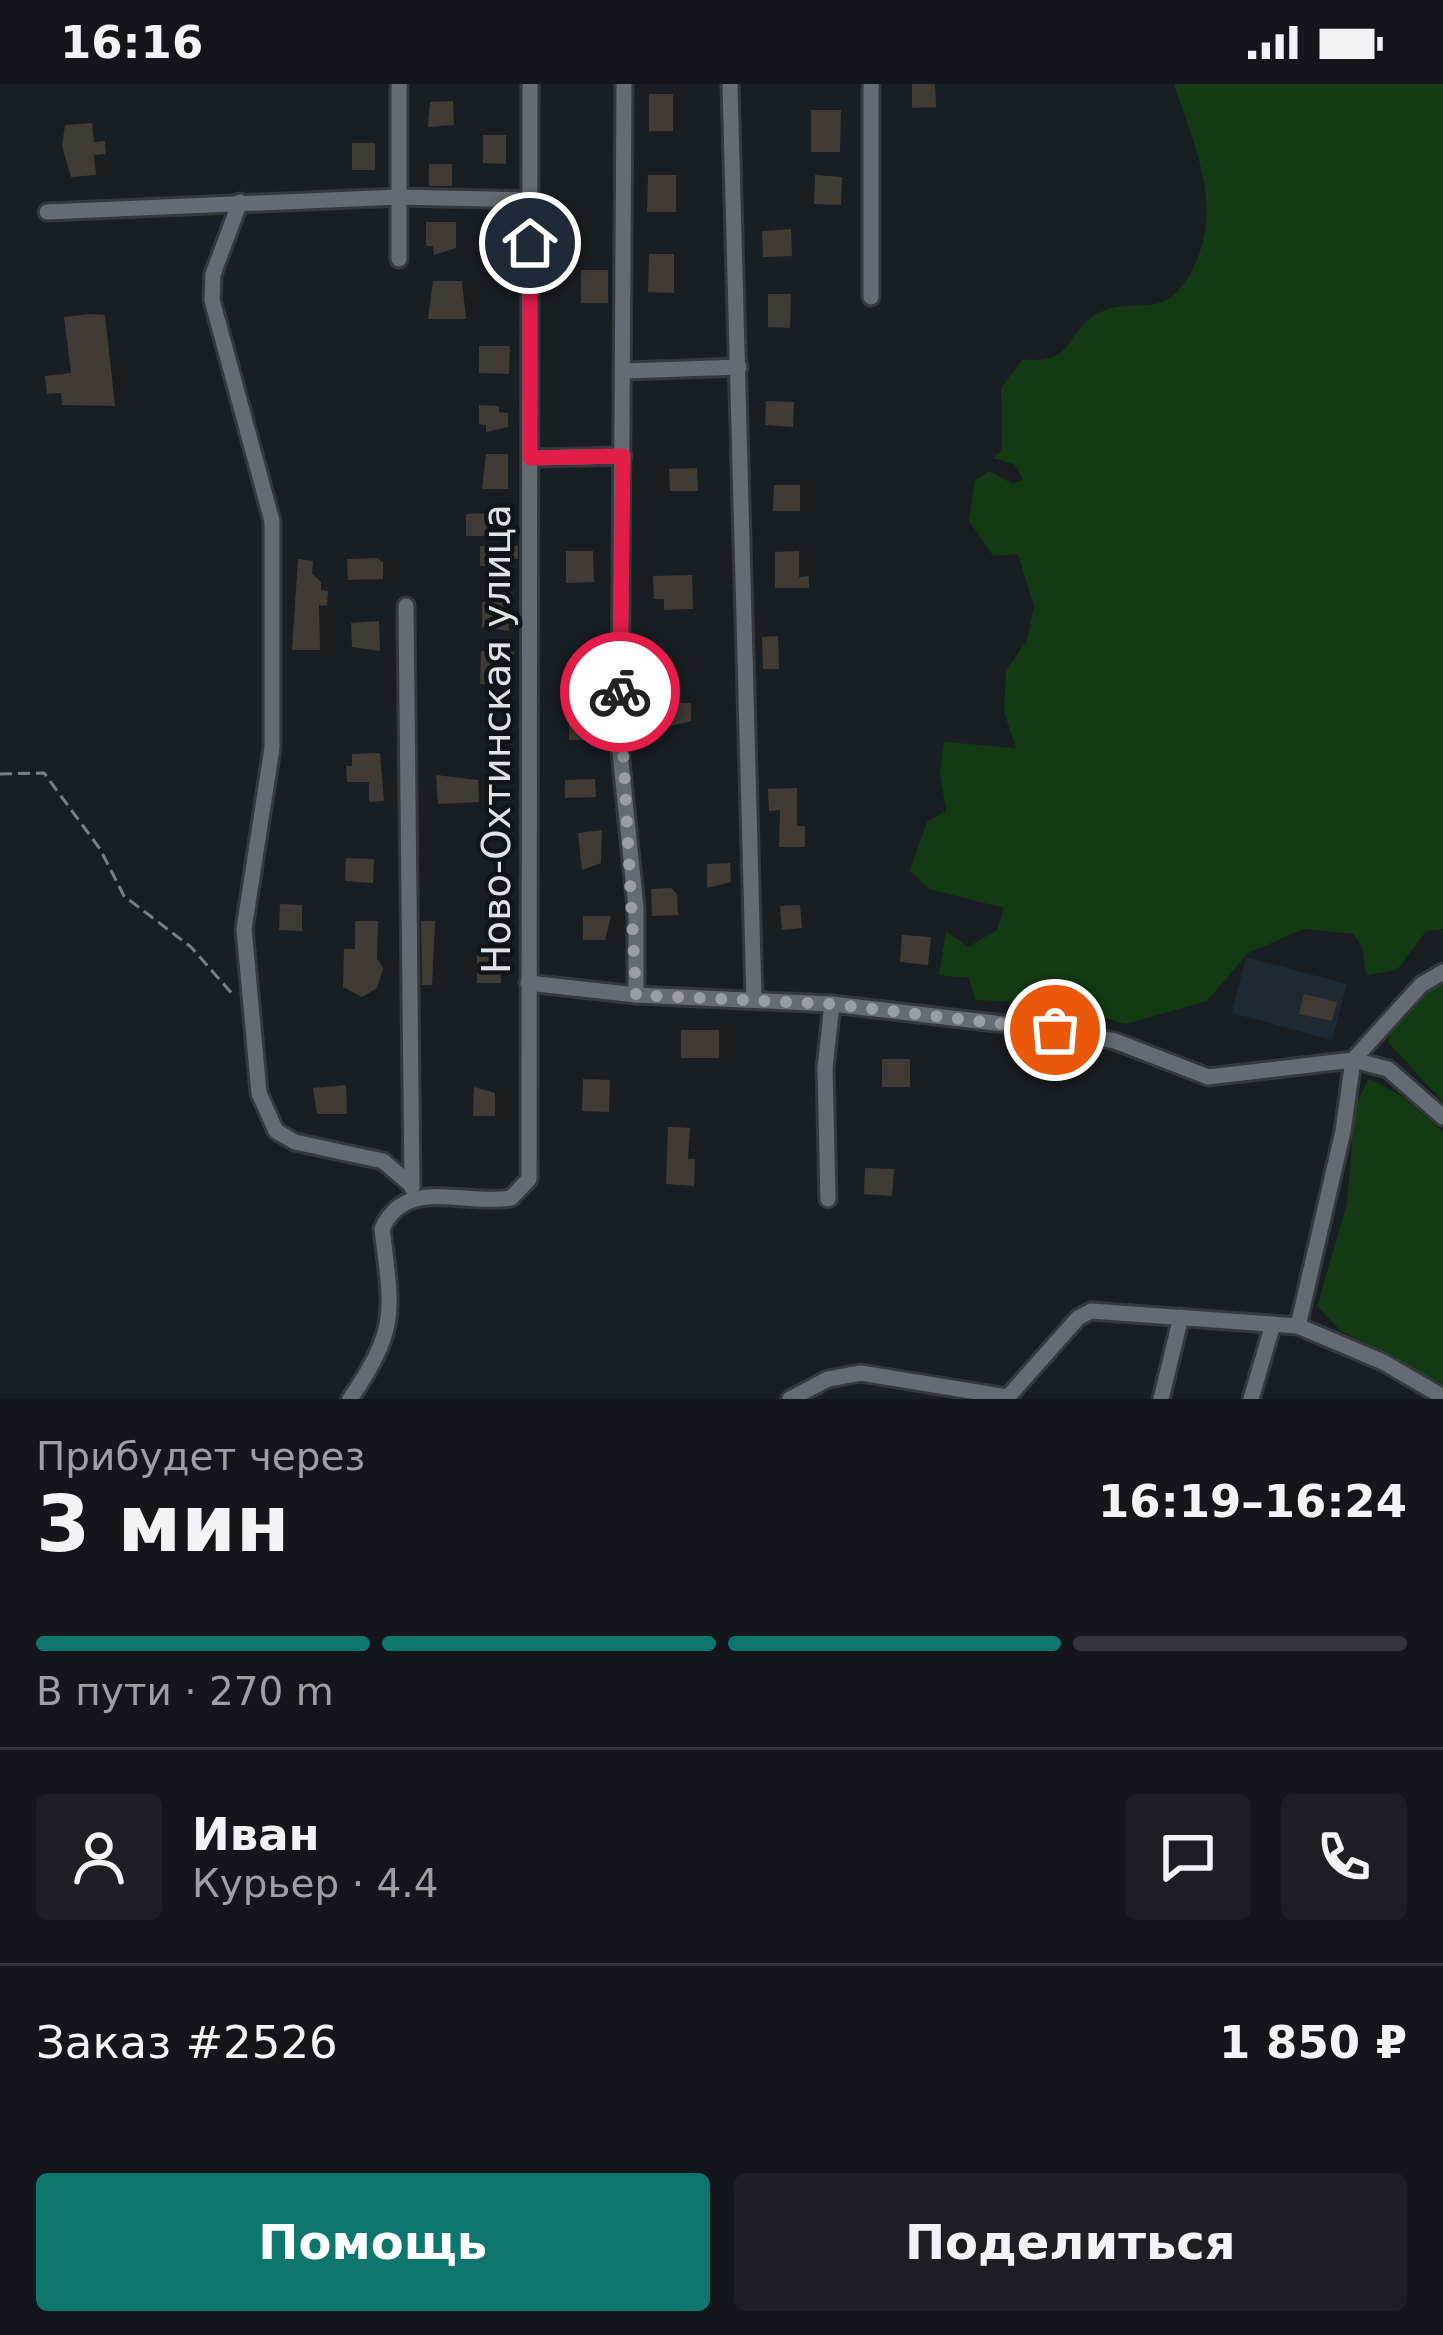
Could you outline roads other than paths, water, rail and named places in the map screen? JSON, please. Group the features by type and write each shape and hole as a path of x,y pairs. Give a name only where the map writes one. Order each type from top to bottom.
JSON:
{"street":[{"path":"399,84 399,259"},
{"name":"Ново-Охтинская улица","path":"412,1190 498,1200 519,1194 530,1179 530,84"},
{"path":"624,84 626,371 620,752 635,908 636,995"},
{"path":"730,84 754,1000"},
{"path":"871,84 871,297"},
{"path":"47,212 399,197 530,200"},
{"path":"239,202 213,274 212,300 272,521 272,748 244,929 259,1093 277,1131 295,1142 382,1161 412,1190"},
{"path":"626,371 739,367"},
{"path":"530,458 623,456"},
{"path":"350,1399 378,1358 390,1325 391,1276 382,1229 412,1190 406,606"},
{"path":"1298,1326 1343,1131 1353,1060 1421,985 1443,972"},
{"path":"528,983 636,995 832,1004 1115,1041 1208,1077 1353,1060 1388,1069 1443,1117"},
{"path":"828,1199 825,1068 832,1004"},
{"path":"790,1399 828,1379 861,1372 1006,1398 1078,1318 1091,1312 1298,1326 1383,1362 1443,1397"},
{"path":"1161,1399 1181,1318"},
{"path":"1251,1399 1274,1324"}]}
